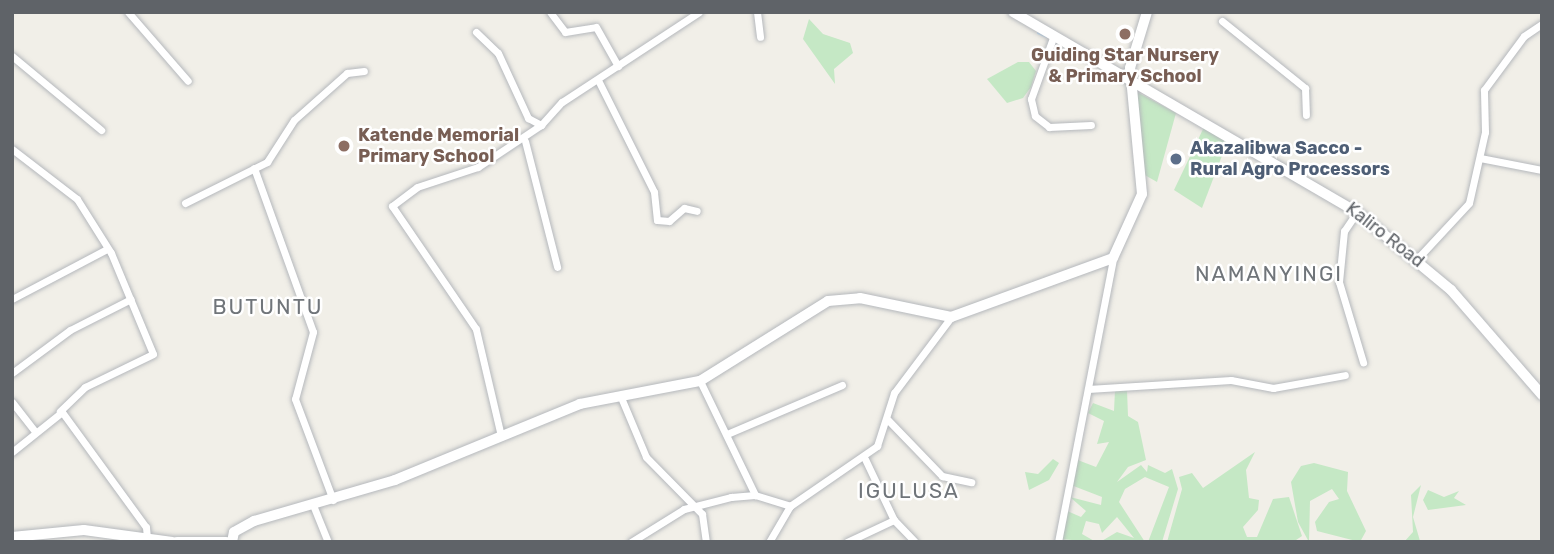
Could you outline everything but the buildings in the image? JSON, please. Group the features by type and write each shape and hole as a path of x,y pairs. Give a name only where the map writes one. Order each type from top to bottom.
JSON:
{"street":[{"path":"128,12 188,81"},
{"path":"550,12 565,32 596,27 618,66"},
{"path":"501,436 476,329 392,206 417,187 478,167 525,141 562,102 599,82 618,66 699,12"},
{"path":"757,12 760,37"},
{"name":"Kaliro Road","path":"1013,12 1357,212 1417,259 1542,395"},
{"path":"1058,542 1112,258 1143,188 1135,81 1130,68 1147,12"},
{"path":"1222,21 1305,88 1306,114"},
{"path":"1417,259 1458,220 1480,158 1484,90 1524,36 1542,24"},
{"path":"476,32 498,53 528,118 541,125"},
{"path":"1054,35 1031,99 1035,117 1049,127 1091,125"},
{"path":"12,56 101,131"},
{"path":"185,203 267,162 294,120 327,88 364,71"},
{"path":"599,82 654,192 657,220 669,221 684,208 697,211"},
{"path":"525,141 557,267"},
{"path":"12,149 76,200 107,249 131,299 153,355 85,387 12,452"},
{"path":"1480,158 1542,170"},
{"path":"254,168 313,332 295,399 333,500"},
{"path":"1357,212 1344,231 1339,282 1363,362"},
{"path":"12,299 107,249"},
{"path":"12,537 83,530 174,542 223,540 619,394 700,381 828,301 860,298 951,317 1112,258"},
{"path":"12,373 70,330 131,299"},
{"path":"769,542 790,506 865,459 888,420 902,380 951,317"},
{"path":"1088,389 1231,380 1273,388 1345,375"},
{"path":"700,381 755,495"},
{"path":"727,434 842,385"},
{"path":"619,394 641,447 697,506 706,542"},
{"path":"12,402 34,430"},
{"path":"60,411 146,527 146,539"},
{"path":"888,420 942,476 971,482"},
{"path":"865,459 894,520 915,542"},
{"path":"631,542 697,506 755,495 790,506"},
{"path":"313,505 328,542"},
{"path":"847,542 894,520"}],"green space":[{"path":"809,19 823,34 850,43 853,53 834,69 835,84 803,39"},
{"path":"1018,62 1029,62 1036,71 1031,87 1023,98 1007,103 987,79"},
{"path":"1137,92 1176,113 1157,182 1143,174"},
{"path":"1204,127 1228,140 1202,208 1174,190"},
{"path":"1115,390 1127,390 1128,416 1138,422 1146,460 1128,467 1117,482 1141,465 1147,472 1148,465 1165,473 1172,469 1178,489 1162,542 1148,542 1169,487 1145,477 1125,489 1119,502 1145,542 1100,542 1117,532 1134,538 1117,517 1102,533 1099,524 1086,521 1082,534 1096,542 1060,539 1065,510 1081,517 1086,511 1070,497 1101,505 1102,497 1071,485 1075,459 1096,467 1109,442 1097,444 1104,421 1088,413 1093,403 1114,411"},
{"path":"1255,452 1246,470 1249,498 1259,500 1258,510 1243,527 1247,537 1257,537 1273,499 1289,497 1302,536 1293,542 1167,542 1182,489 1179,477 1192,473 1203,488"},
{"path":"1053,459 1059,463 1049,480 1029,490 1025,472 1038,474"},
{"path":"1314,463 1348,472 1347,491 1366,531 1360,542 1317,531 1315,522 1329,502 1339,499 1332,489 1310,501 1309,542 1298,522 1291,482 1301,466"},
{"path":"1421,485 1413,517 1420,541 1404,542 1413,532 1411,495"},
{"path":"1428,490 1444,497 1459,491 1454,498 1466,505 1428,510 1423,500"}],"waterway":[{"path":"1038,33 1047,37"}],"place":[{"name":"Guiding Star Nursery & Primary School","path":"1125,34"},
{"name":"Katende Memorial Primary School","path":"344,146"},
{"name":"Akazalibwa Sacco - Rural Agro Processors","path":"1176,159"}],"district":[{"name":"NAMANYINGI","path":"1269,274"},
{"name":"BUTUNTU","path":"268,307"},
{"name":"IGULUSA","path":"909,491"}]}
